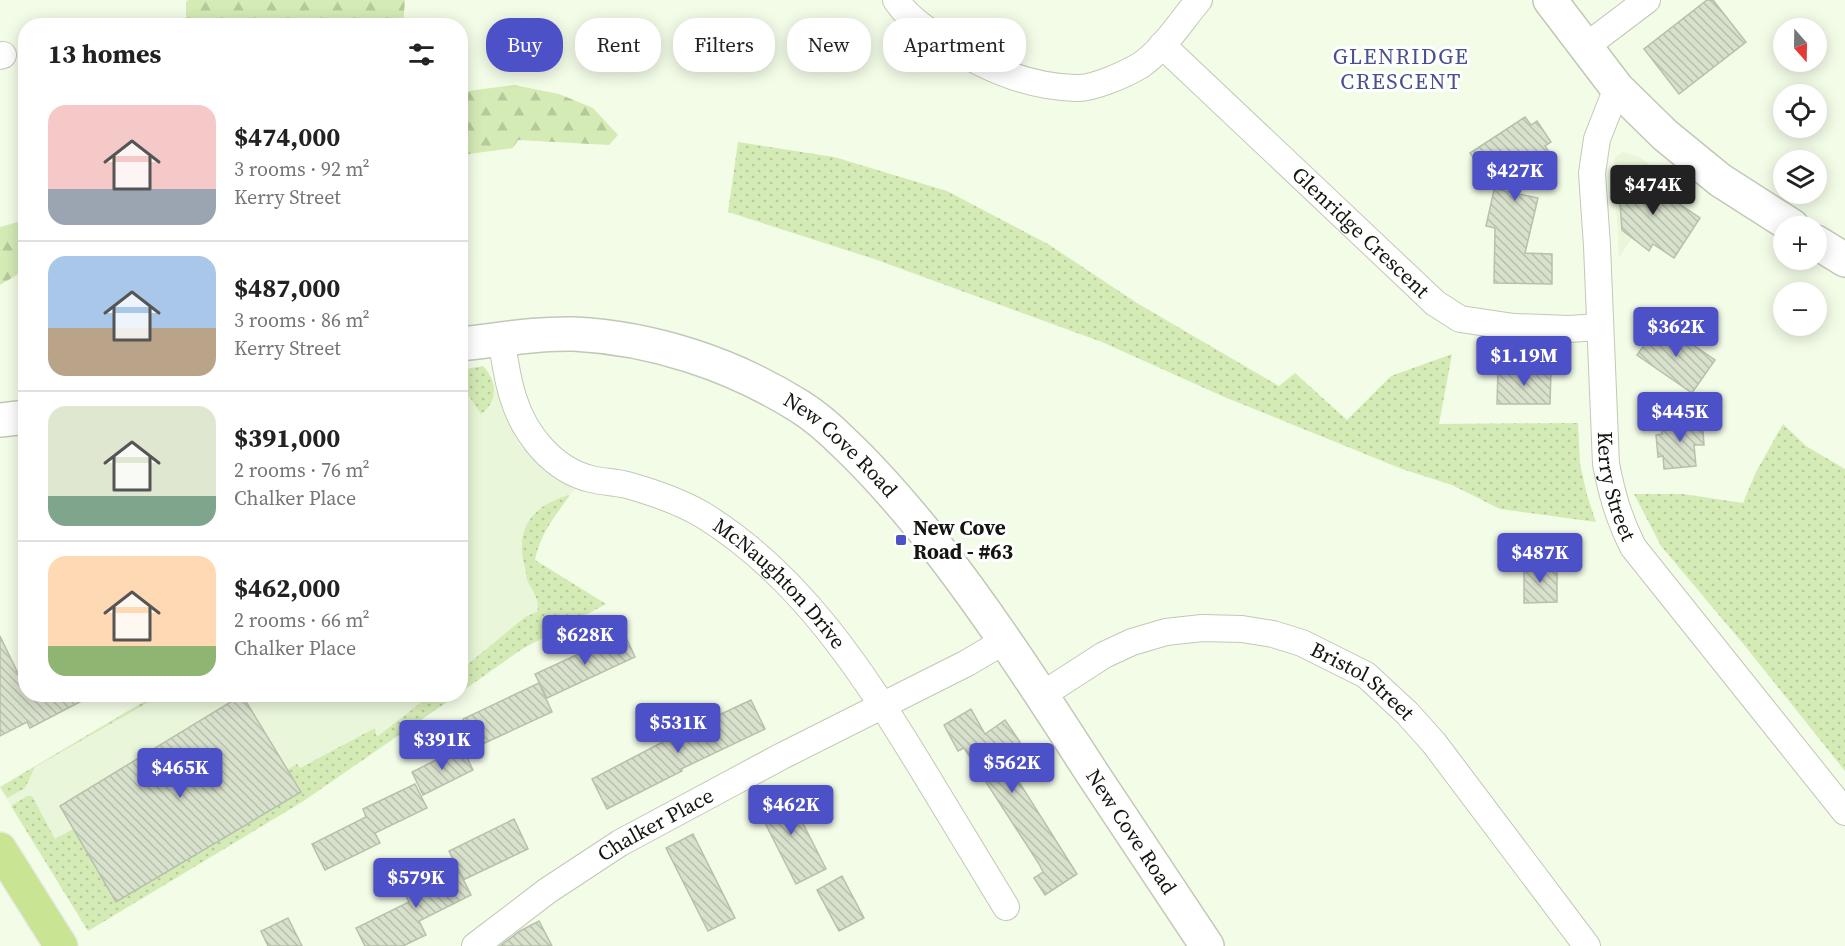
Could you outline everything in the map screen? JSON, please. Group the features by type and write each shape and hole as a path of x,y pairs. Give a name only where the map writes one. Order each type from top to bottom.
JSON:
{"main road":[{"path":"0,849 61,946"}],"street":[{"path":"896,0 918,24 961,53 999,72 1038,83 1079,88 1114,79 1142,64 1162,45 1199,0"},
{"path":"1550,0 1617,88 1665,135 1720,180 1776,216"},
{"path":"1585,47 1647,0"},
{"name":"Glenridge Crescent","path":"1162,45 1446,311 1460,319 1505,326 1569,329 1599,327"},
{"name":"Kerry Street","path":"1617,88 1597,139 1592,173 1606,464 1611,494 1620,521 1633,547 1845,812"},
{"path":"1827,249 1845,260"},
{"name":"New Cove Road","path":"468,344 572,334 611,337 650,344 732,371 801,407 843,442 903,505 967,586 1006,640 1207,946"},
{"name":"McNaughton Drive","path":"501,340 513,397 520,416 537,444 545,451 568,470 590,479 626,485 665,498 701,514 749,547 788,583 852,660 883,705 1006,907"},
{"path":"0,420 18,418"},
{"name":"Bristol Street","path":"1042,695 1104,655 1132,642 1166,632 1202,628 1242,629 1273,634 1302,643 1366,675 1407,713 1434,743 1587,946"},
{"name":"Chalker Place","path":"475,946 547,891 620,843 1006,640"}],"shaded area":[{"path":"1623,152 1639,157 1669,179 1619,258 1614,164 1615,157"},
{"path":"483,366 493,380 518,444 548,471 577,486 548,525 538,546 535,560 606,604 522,649 468,687 468,369"},
{"path":"143,702 447,702 302,802 88,931 0,787"}],"green space":[{"path":"188,0 405,0 404,18 186,18"},
{"path":"514,85 559,94 593,108 618,135 609,145 518,140 513,148 468,154 468,91"},
{"path":"738,142 834,157 947,191 1048,244 1137,303 1279,386 1295,373 1347,420 1391,376 1452,354 1439,424 1578,423 1580,464 1596,522 1500,509 1452,485 1402,469 1222,396 1102,342 877,260 728,212"},
{"path":"18,222 18,274 0,285 0,227"},
{"path":"483,366 493,384 491,403 481,414 468,396 468,369"},
{"path":"1783,424 1806,446 1845,469 1845,771 1661,546 1634,494 1683,494 1743,503 1756,472"},
{"path":"570,495 544,534 535,560 606,604 522,649 468,687 468,664 525,617 537,612 537,599 527,580 522,554 524,530 536,512 557,499"},
{"path":"143,702 149,702 35,767 25,788 7,798 0,787"},
{"path":"422,702 447,702 302,802 88,931 11,806 27,796 32,796 55,839 73,829 287,770 297,764 300,768 375,728 378,736"}],"building":[{"path":"1707,0 1713,0 1746,42 1679,94 1644,49"},
{"path":"1525,117 1531,125 1537,121 1551,142 1545,146 1552,156 1500,190 1538,198 1525,253 1552,254 1552,284 1494,283 1495,228 1486,226 1494,190 1470,153"},
{"path":"1631,171 1700,218 1674,258 1653,244 1649,251 1622,230 1618,177"},
{"path":"1660,322 1715,360 1692,393 1637,355"},
{"path":"1498,370 1551,371 1550,404 1497,404"},
{"path":"1702,419 1704,445 1694,445 1696,466 1664,469 1663,456 1658,457 1656,435 1662,434 1661,422"},
{"path":"1557,564 1557,602 1524,603 1524,565"},
{"path":"624,633 635,657 547,698 535,674"},
{"path":"0,636 18,673 18,702 80,702 30,728 27,722 0,736"},
{"path":"539,683 552,712 476,747 463,719"},
{"path":"751,700 765,729 681,769 682,771 607,809 592,779 680,733"},
{"path":"231,702 246,702 301,792 116,902 60,806"},
{"path":"971,709 985,734 1005,720 1020,742 1002,755 1077,874 1045,895 1034,878 1043,872 1039,864 964,748 958,751 944,725"},
{"path":"462,747 473,770 423,795 412,772"},
{"path":"415,784 427,808 375,833 380,843 325,870 312,844 366,817 363,809"},
{"path":"785,788 826,869 796,884 755,803"},
{"path":"514,819 528,849 463,880 449,851"},
{"path":"693,834 735,918 708,931 666,848"},
{"path":"455,863 471,895 419,921 426,935 403,946 365,946 356,928 409,902 402,888"},
{"path":"842,876 864,918 839,931 817,890"},
{"path":"288,918 302,946 268,946 261,931"},
{"path":"539,921 552,946 500,946 520,931"}],"place":[{"name":"New Cove Road - #63","path":"901,540"}],"district":[{"name":"GLENRIDGE CRESCENT","path":"1401,68"}]}
